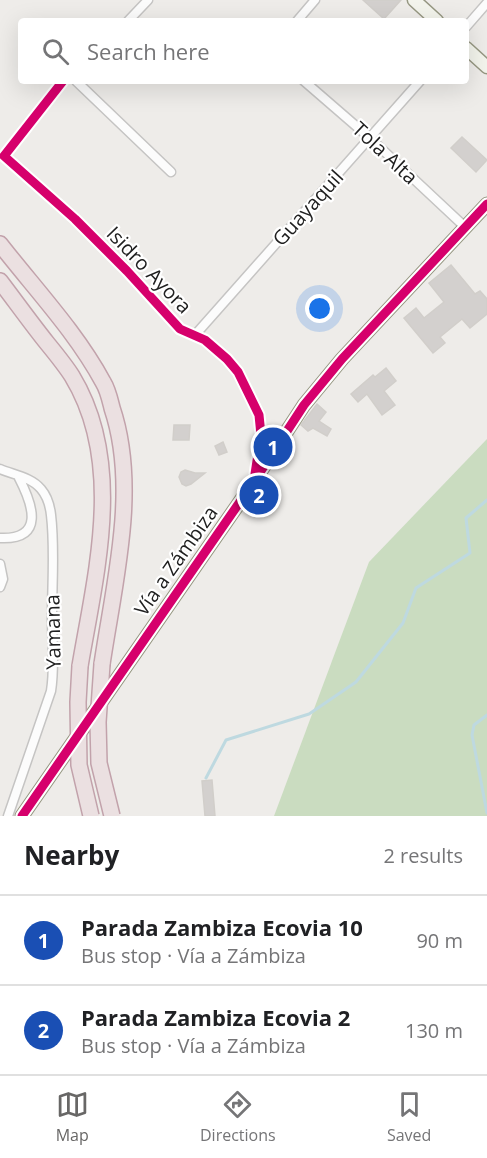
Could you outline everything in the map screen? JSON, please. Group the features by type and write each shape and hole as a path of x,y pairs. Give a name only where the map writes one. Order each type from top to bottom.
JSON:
{"highway":[{"path":"0,244 80,345 105,384 120,430 125,469 121,534 102,664 98,722 99,763 112,816"},
{"path":"0,281 72,375 90,411 99,440 103,505 96,573 80,666 78,702 79,765 91,816"}],"street":[{"path":"131,18 148,0"},
{"path":"300,18 315,0"},
{"path":"414,0 434,18"},
{"path":"469,24 487,3"},
{"path":"469,51 487,68"},
{"name":"Isidro Ayora","path":"61,84 4,156 75,219 180,329 187,334 195,335 227,359 238,372 259,415 260,446 253,483"},
{"path":"79,84 171,172"},
{"name":"Tola Alta","path":"308,84 371,138 465,227"},
{"name":"Guayaquil","path":"195,335 417,84"},
{"name":"Vía a Zámbiza","path":"22,816 253,483 304,405 342,359 487,204"},
{"name":"Yamana","path":"0,469 19,478 28,478 41,489 51,512 54,671 51,691 8,816"},
{"path":"0,538 21,536 26,532 31,521 30,499 19,478"},
{"path":"0,564 3,579 0,587"}],"green space":[{"path":"487,439 487,816 274,816 369,562"}],"building":[{"path":"363,0 401,0 383,18"},
{"path":"462,137 487,160 476,172 451,148"},
{"path":"451,265 475,294 480,291 487,299 487,314 470,328 462,319 440,337 445,343 433,353 404,318 416,308 424,318 444,302 429,283"},
{"path":"386,368 396,381 384,391 395,405 382,415 367,394 358,402 351,394 373,375 375,377"},
{"path":"317,404 326,412 319,421 331,429 327,436 313,428 308,431 301,425"},
{"path":"174,425 190,425 189,440 173,440"},
{"path":"223,442 227,452 219,455 215,446"},
{"path":"185,470 205,473 186,486 182,484 179,477"},
{"path":"212,780 215,816 205,816 202,781"}],"waterway":[{"path":"206,778 226,740 309,714 356,682 403,623 416,588 470,553 466,518 487,500"},
{"path":"487,715 474,725 472,735 487,813"}],"cycle path":[{"path":"61,84 4,156 75,219 180,329 205,340 238,372 259,415 261,435 255,474"},
{"path":"22,816 253,483 304,405 342,359 487,204"}],"place":[{"name":"Parada Zambiza Ecovia 10","path":"273,447"},
{"name":"Parada Zambiza Ecovia 2","path":"259,495"}]}
